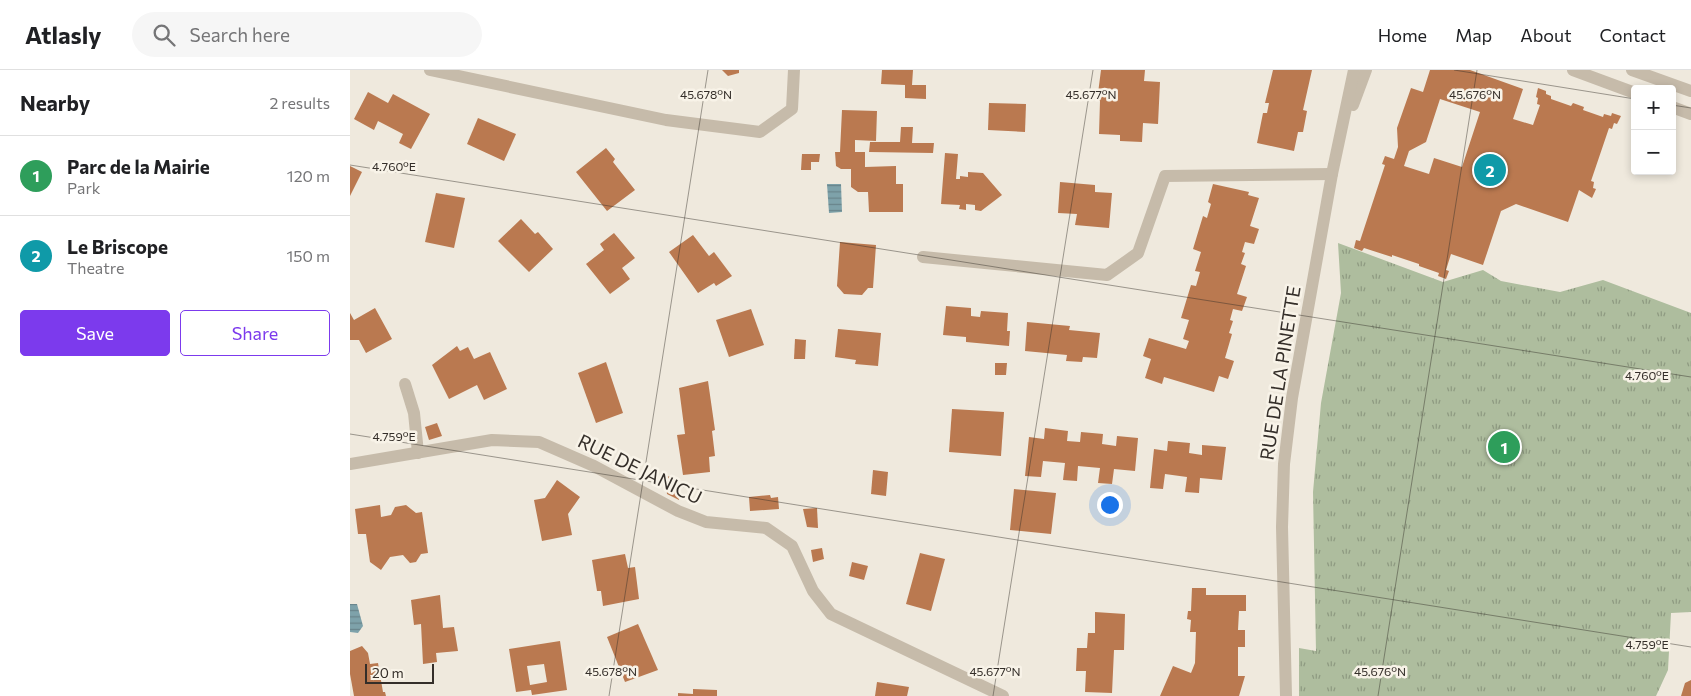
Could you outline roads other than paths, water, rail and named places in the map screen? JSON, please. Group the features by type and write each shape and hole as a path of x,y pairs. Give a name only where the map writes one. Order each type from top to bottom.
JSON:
{"street":[{"path":"430,70 666,120 760,132 792,109 794,70"},
{"name":"RUE DE LA PINETTE","path":"1286,696 1282,527 1284,464 1292,398 1332,174 1354,70"},
{"name":"RUE DE LA PINETTE","path":"1338,147 1366,70"},
{"path":"1573,70 1631,92"},
{"path":"1632,70 1691,91"},
{"path":"1676,108 1691,114"},
{"path":"923,256 1107,275 1138,253 1164,176 1332,174"},
{"path":"405,384 414,413 418,453"},
{"name":"RUE DE JANICU","path":"350,464 492,440 539,442 594,466 678,511 706,522 766,528 792,546 813,591 831,614 1003,696"}],"water":[{"path":"827,184 841,184 842,212 829,213"},
{"path":"350,604 357,604 363,626 358,633 350,632"}],"place":[{"name":"Le Briscope","path":"1490,170"},
{"name":"Parc de la Mairie","path":"1504,447"}]}
